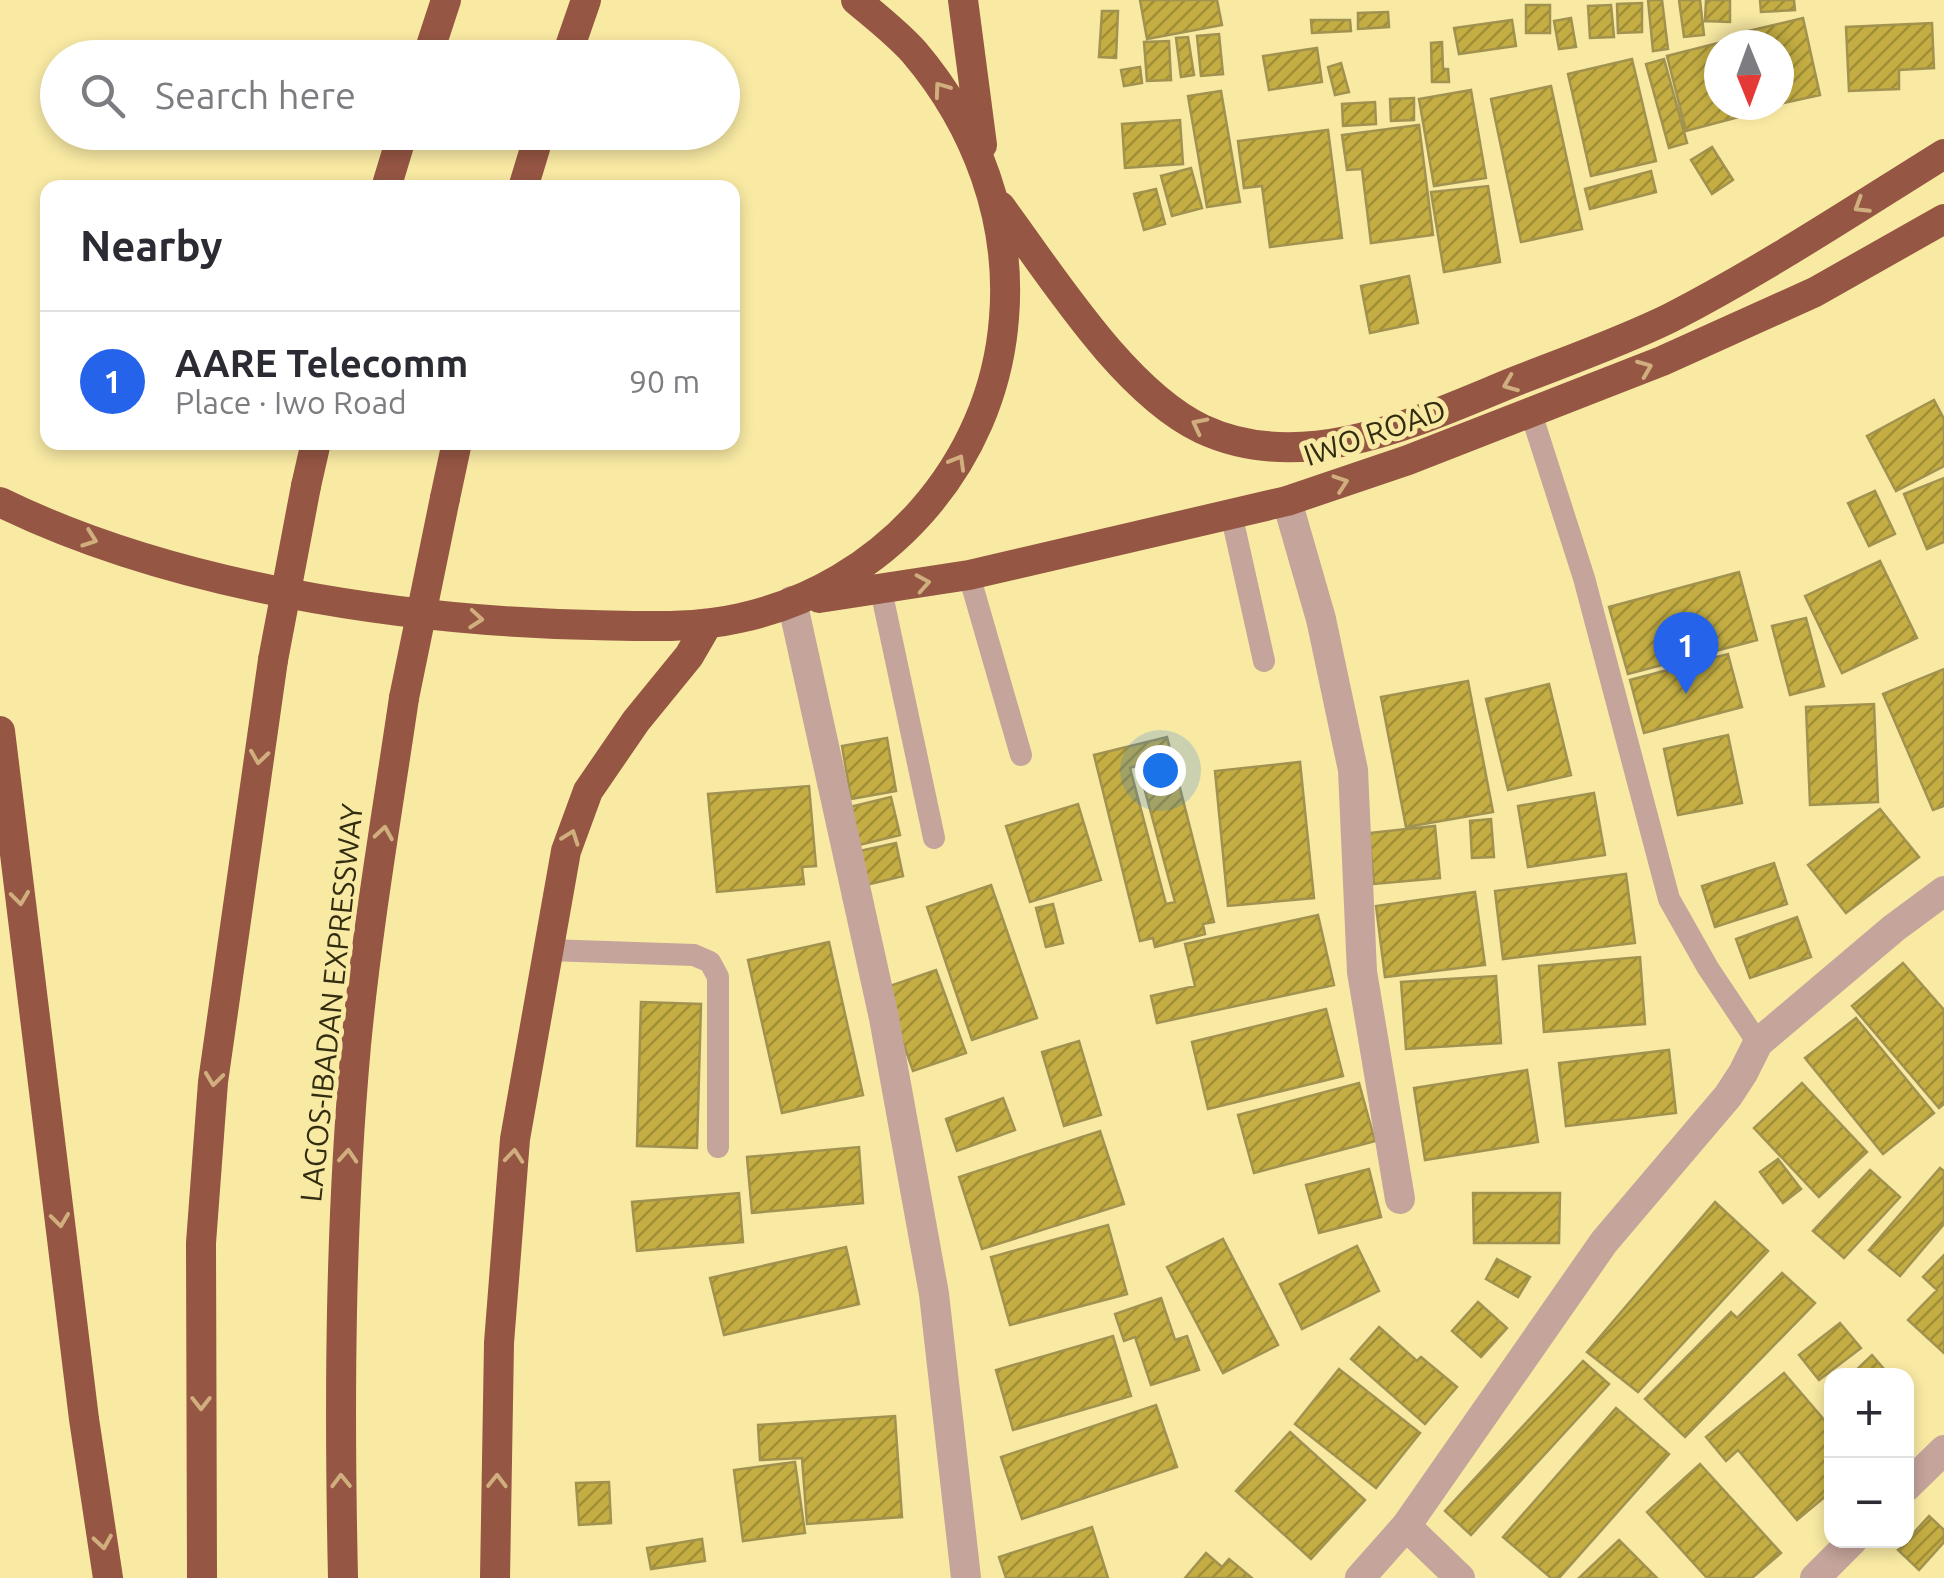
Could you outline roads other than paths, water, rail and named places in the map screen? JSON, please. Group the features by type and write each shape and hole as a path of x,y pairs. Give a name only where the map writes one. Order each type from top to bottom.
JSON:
{"highway":[{"path":"433,40 446,0"},
{"path":"572,40 586,0"},
{"path":"856,0 912,50 955,109 989,184"},
{"path":"0,502 124,551 330,602 542,624 706,624 744,617 815,594 875,555 939,494 963,455 986,405 1001,353 1006,299 1003,246 989,184 963,0"},
{"path":"388,180 398,150"},
{"path":"525,180 535,150"},
{"name":"IWO ROAD","path":"989,184 1128,375 1203,429 1248,443 1294,448 1400,427 1666,320 1746,277 1944,154"},
{"name":"IWO ROAD","path":"792,602 969,575 1287,501 1531,414 1662,361 1815,292 1944,219"},
{"path":"202,1578 200,1243 213,1082 272,660 314,450"},
{"name":"LAGOS-IBADAN EXPRESSWAY","path":"343,1578 339,1391 345,1202 356,1045 369,926 404,698 455,450"},
{"path":"495,1578 499,1343 515,1139 566,851 588,791 636,721 690,656 706,624"},
{"path":"0,731 82,1400 108,1578"}],"street":[{"path":"1287,501 1321,619 1352,770 1362,972 1400,1200"},
{"path":"792,602 884,1018 934,1294 966,1578"},
{"path":"1360,1578 1406,1526 1604,1242 1728,1096 1758,1043 1944,891"},
{"path":"1914,1480 1944,1450"},
{"path":"1406,1526 1460,1578"},
{"path":"1815,1578 1845,1548"}],"lane":[{"path":"1531,414 1584,578 1669,899 1708,968 1758,1043"},
{"path":"1230,514 1264,660"},
{"path":"969,575 1021,755"},
{"path":"881,590 934,838"},
{"path":"548,950 694,955 710,962 718,977 718,1147"}],"place":[{"name":"AARE Telecomm","path":"1686,694"}]}
